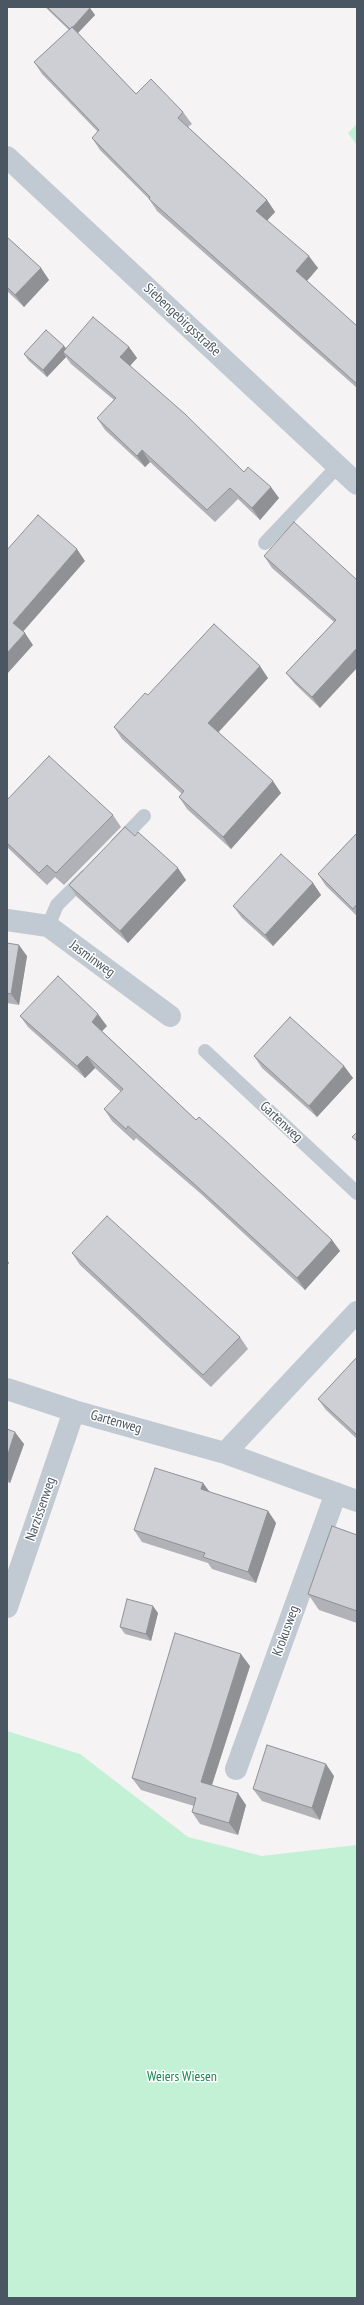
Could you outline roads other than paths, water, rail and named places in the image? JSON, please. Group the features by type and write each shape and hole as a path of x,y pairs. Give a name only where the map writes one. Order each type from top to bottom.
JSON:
{"street":[{"name":"Siebengebirgsstraße","path":"7,157 357,484"},
{"name":"Jasminweg","path":"7,920 48,926 170,1016"},
{"path":"225,1453 357,1312"},
{"name":"Gartenweg","path":"7,1389 74,1411 225,1453 357,1501"},
{"name":"Narzissenweg","path":"7,1607 74,1411"},
{"name":"Krokusweg","path":"236,1769 336,1493"}],"lane":[{"path":"264,543 338,466"},
{"path":"106,855 144,816"},
{"path":"48,926 57,905 95,866"},
{"name":"Gartenweg","path":"205,1051 357,1193"}],"park label":[{"name":"Weiers Wiesen","path":"182,2077"}]}
